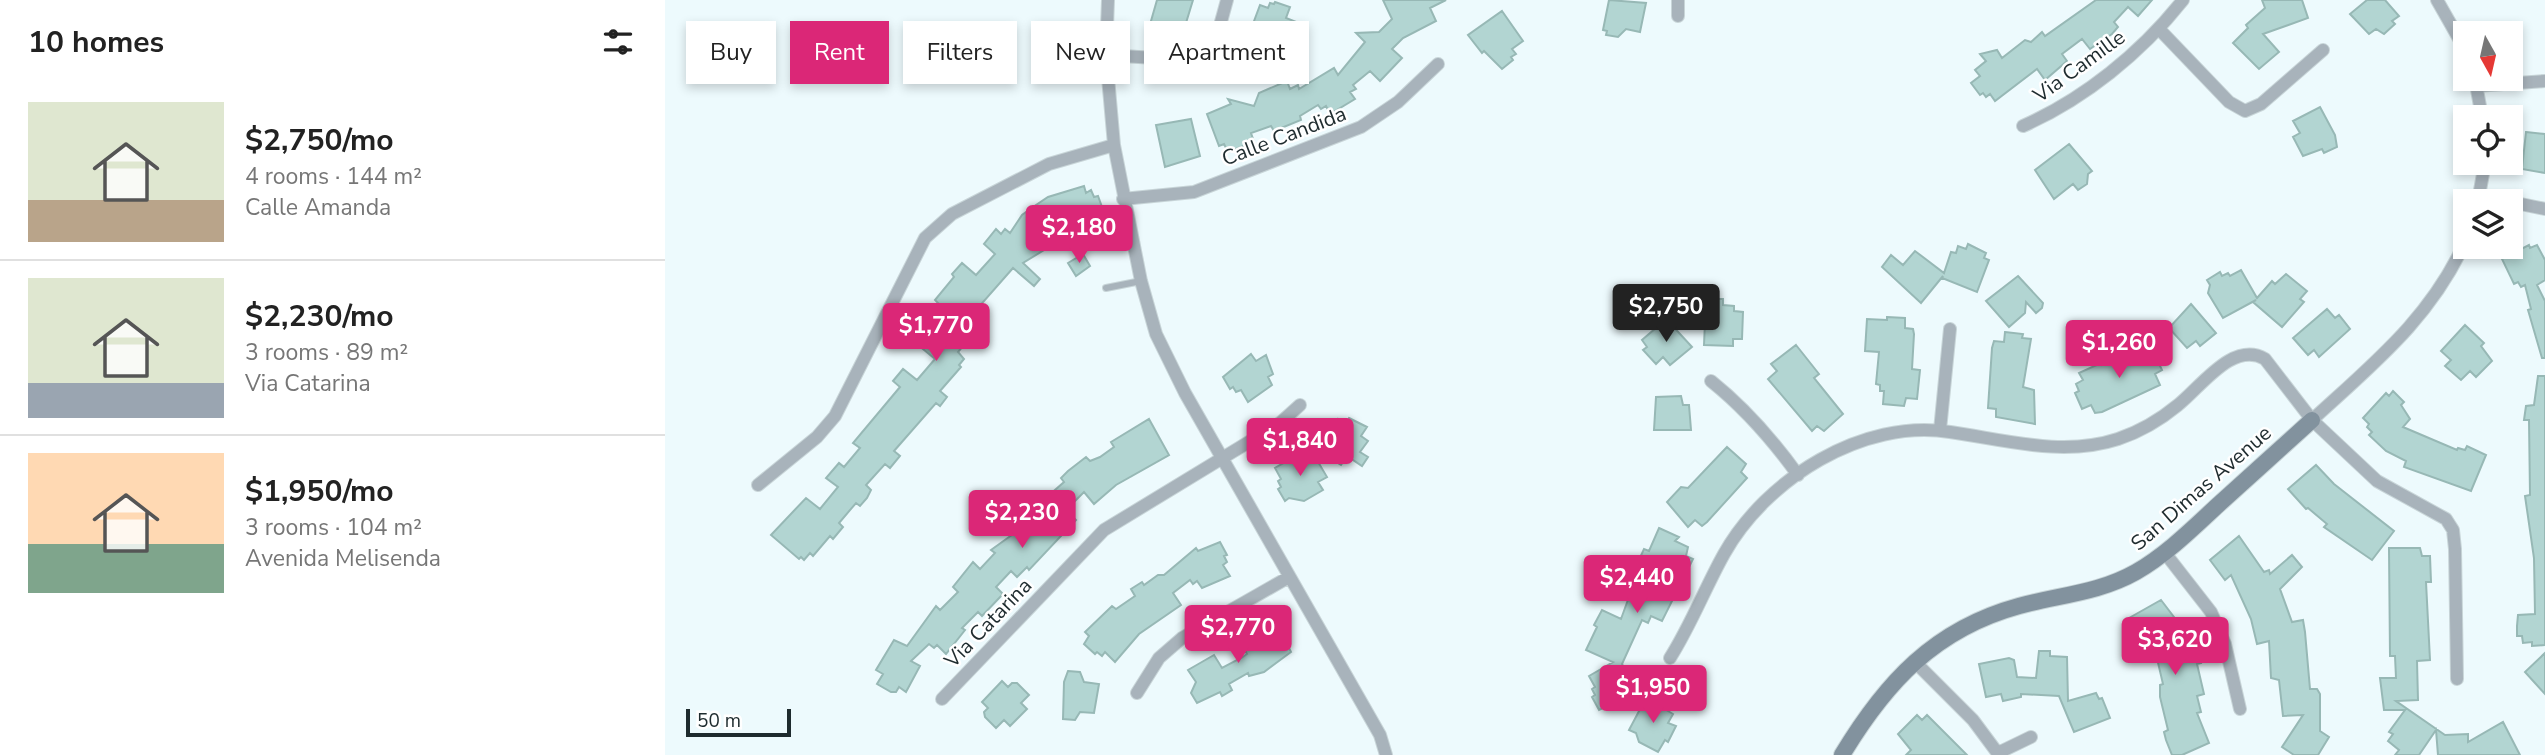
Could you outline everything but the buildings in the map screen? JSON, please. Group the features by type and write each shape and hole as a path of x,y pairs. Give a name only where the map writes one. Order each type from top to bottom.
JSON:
{"street":[{"path":"1107,21 1108,0"},
{"path":"1130,56 1188,60 1208,55 1227,0"},
{"path":"1678,0 1678,16"},
{"name":"Via Camille","path":"2023,126 2056,111 2116,67 2159,29 2182,0"},
{"path":"2437,0 2453,28"},
{"path":"2159,29 2229,102 2245,111 2261,104 2323,50"},
{"name":"Calle Candida","path":"1123,199 1194,192 1361,127 1398,102 1439,64"},
{"path":"2523,81 2545,81"},
{"path":"1109,84 1114,145 1123,199 1156,334 1185,393 1380,735 1386,755"},
{"path":"758,485 817,437 835,416 925,238 952,214 1049,164 1114,145"},
{"path":"2523,205 2545,209"},
{"path":"2312,420 2424,313 2441,289 2456,259"},
{"path":"1940,430 1950,329"},
{"path":"1670,658 1686,632 1724,553 1743,527 1768,500 1823,458 1877,435 1905,430 1940,430 2044,447 2081,447 2119,439 2151,424 2178,405 2213,373 2242,354 2256,354 2265,359 2312,420 2377,481 2433,510 2446,519 2453,530 2457,679"},
{"path":"1711,382 1743,407 1769,434 1798,475"},
{"name":"Via Catarina","path":"943,699 1104,530 1280,423 1300,405"},
{"name":"San Dimas Avenue","path":"1842,755 1889,688 1913,661 1952,634 1984,617 2021,605 2104,587 2165,553 2312,420"},
{"path":"2165,553 2211,612 2225,644 2240,709"},
{"path":"1137,693 1160,658 1182,638 1289,577"},
{"path":"1913,661 1973,720 1998,754 2031,737"}],"lane":[{"path":"1106,288 1141,281"}]}
